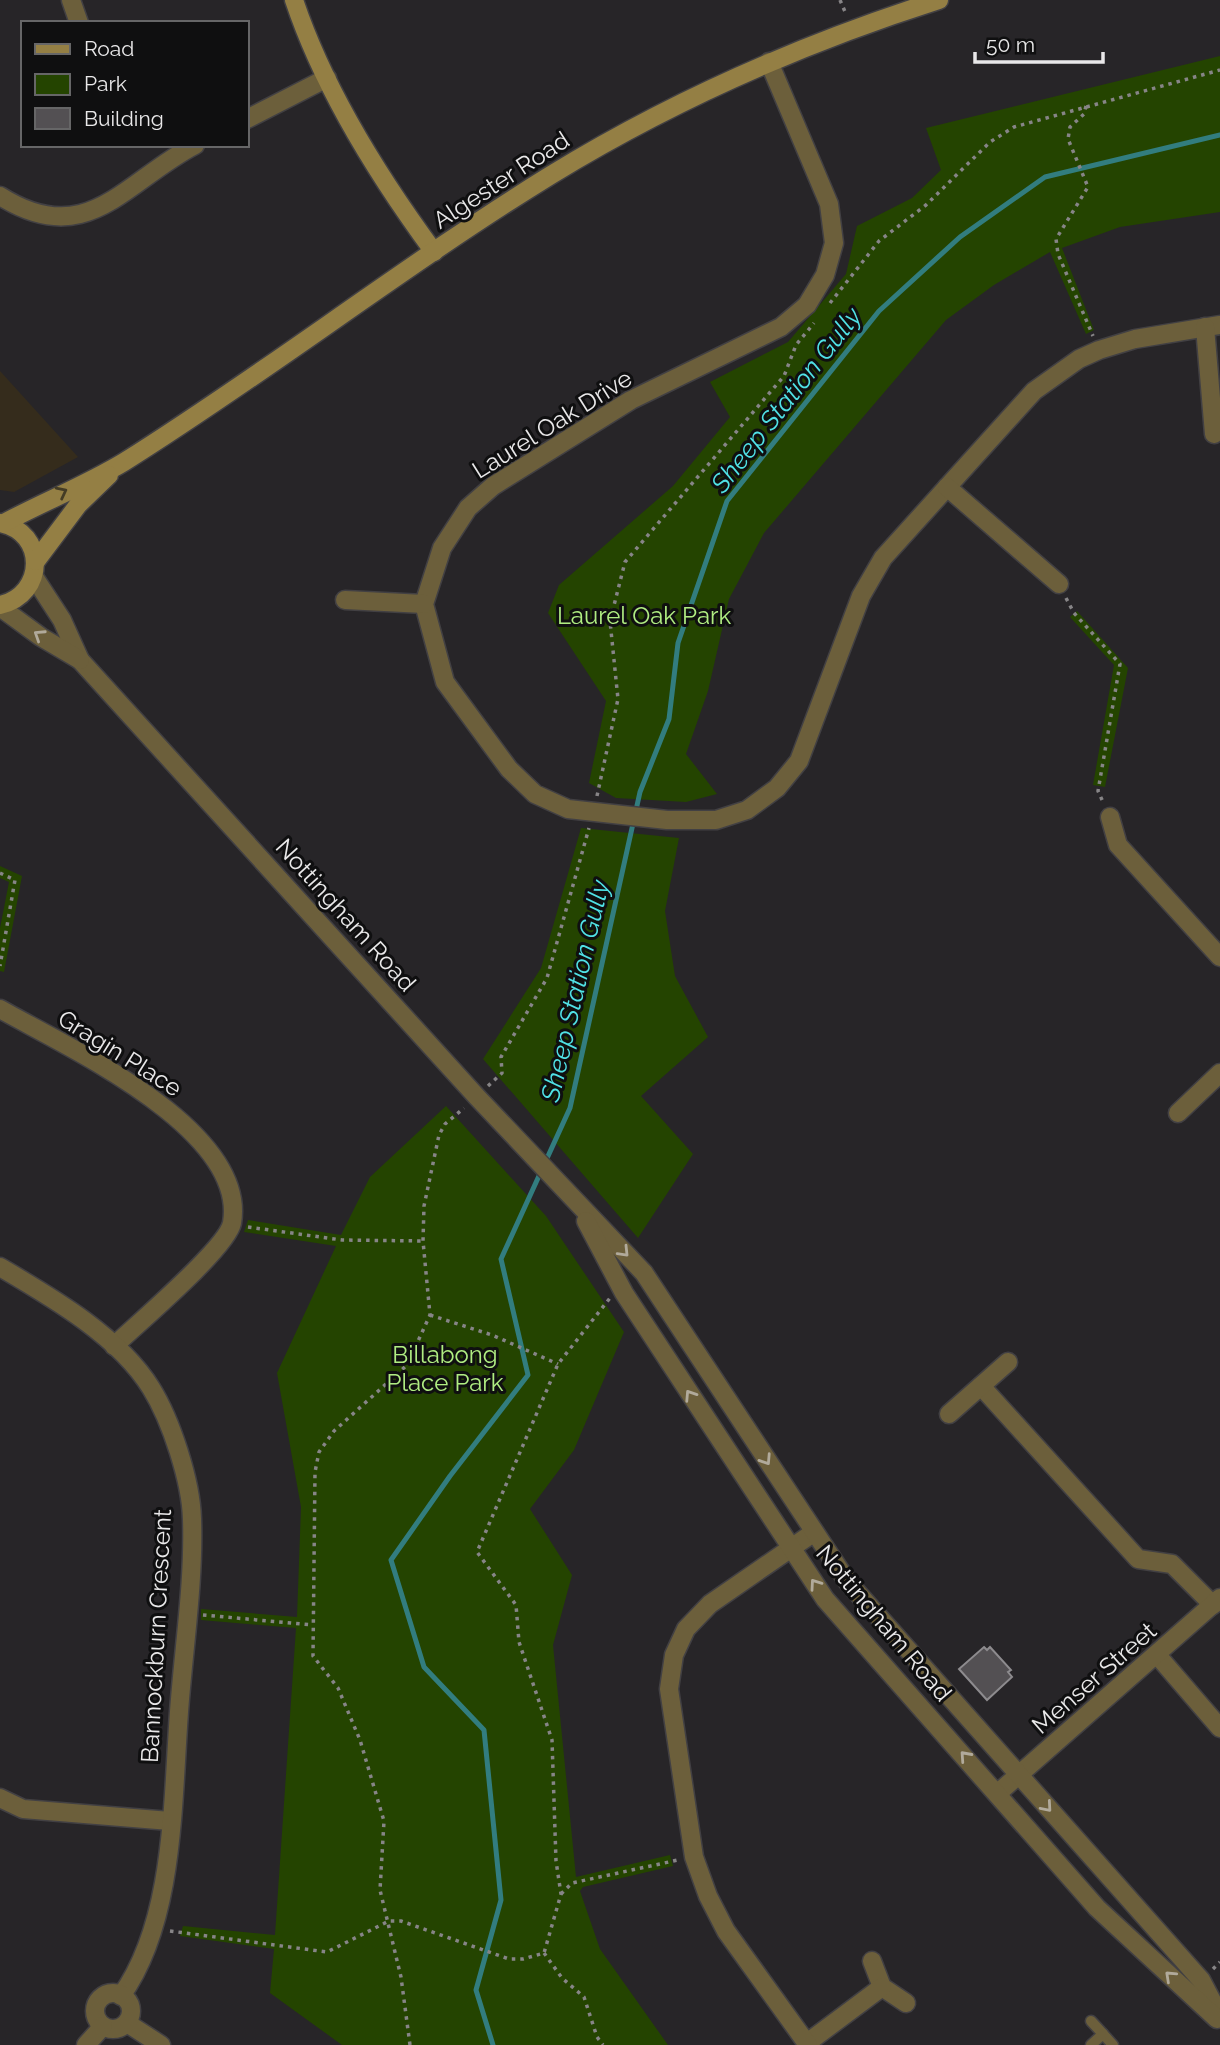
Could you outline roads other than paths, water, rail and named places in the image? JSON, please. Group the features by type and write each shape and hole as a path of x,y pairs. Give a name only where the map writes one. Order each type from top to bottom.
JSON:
{"main road":[{"path":"294,0 327,78 366,151 434,252"},
{"name":"Algester Road","path":"2,523 122,463 434,252 598,148 680,104 769,62 887,16 939,0"},
{"name":"Algester Road","path":"0,606 20,597 35,569 78,505 122,463"},
{"path":"2,523 26,537 35,569"}],"street":[{"path":"71,0 78,21"},
{"name":"Laurel Oak Drive","path":"424,604 442,548 468,508 493,486 631,400 782,327 807,305 825,275 834,243 829,204 769,62"},
{"path":"248,118 327,78"},
{"path":"0,196 25,212 76,217 122,196 169,151 186,147"},
{"path":"345,600 424,604 445,682 509,769 535,794 568,809 593,814 667,820 716,820 747,810 777,788 799,761 861,596 883,558 1034,391 1079,359 1099,350 1135,339 1213,326 1214,434"},
{"path":"947,487 1059,584"},
{"name":"Nottingham Road","path":"35,569 80,660"},
{"name":"Nottingham Road","path":"0,606 41,637 80,660 477,1097 530,1149 576,1203 644,1273 847,1581 1201,1980 1220,2016"},
{"path":"1110,817 1118,845 1220,957"},
{"name":"Gragin Place","path":"0,1009 147,1093 183,1123 215,1158 230,1187 232,1224 217,1248 114,1346"},
{"path":"1178,1113 1220,1073"},
{"name":"Nottingham Road","path":"576,1203 625,1293 825,1599 1097,1908 1220,2022"},
{"name":"Bannockburn Crescent","path":"0,1266 74,1310 114,1346 151,1387 175,1436 192,1517 166,1882 144,1958 121,1996"},
{"path":"949,1414 1008,1362"},
{"path":"981,1386 1138,1559 1172,1564 1217,1602"},
{"path":"813,1532 710,1604 686,1629 674,1655 669,1689 694,1857 726,1931 808,2044 881,1987"},
{"name":"Menser Street","path":"998,1793 1217,1602"},
{"path":"1158,1656 1220,1728"},
{"path":"0,1798 23,1809 170,1821"},
{"path":"872,1961 881,1987 906,2003"},
{"path":"111,1994 121,1996 130,2008 127,2023 117,2029 103,2026 95,2014 99,2001 111,1994"},
{"path":"127,2023 161,2045"},
{"path":"86,2045 103,2026"}],"lane":[{"path":"1091,2021 1113,2045"},
{"path":"1091,2045 1103,2034"}],"waterway":[{"name":"Sheep Station Gully","path":"493,2045 476,1990 501,1900 484,1730 424,1667 391,1560 450,1476 528,1375 501,1259 570,1108 640,792 669,719 678,643 727,501 879,311 960,237 1045,177 1220,135"}],"park label":[{"name":"Laurel Oak Park","path":"644,615"},
{"name":"Billabong Place Park","path":"445,1368"}]}
